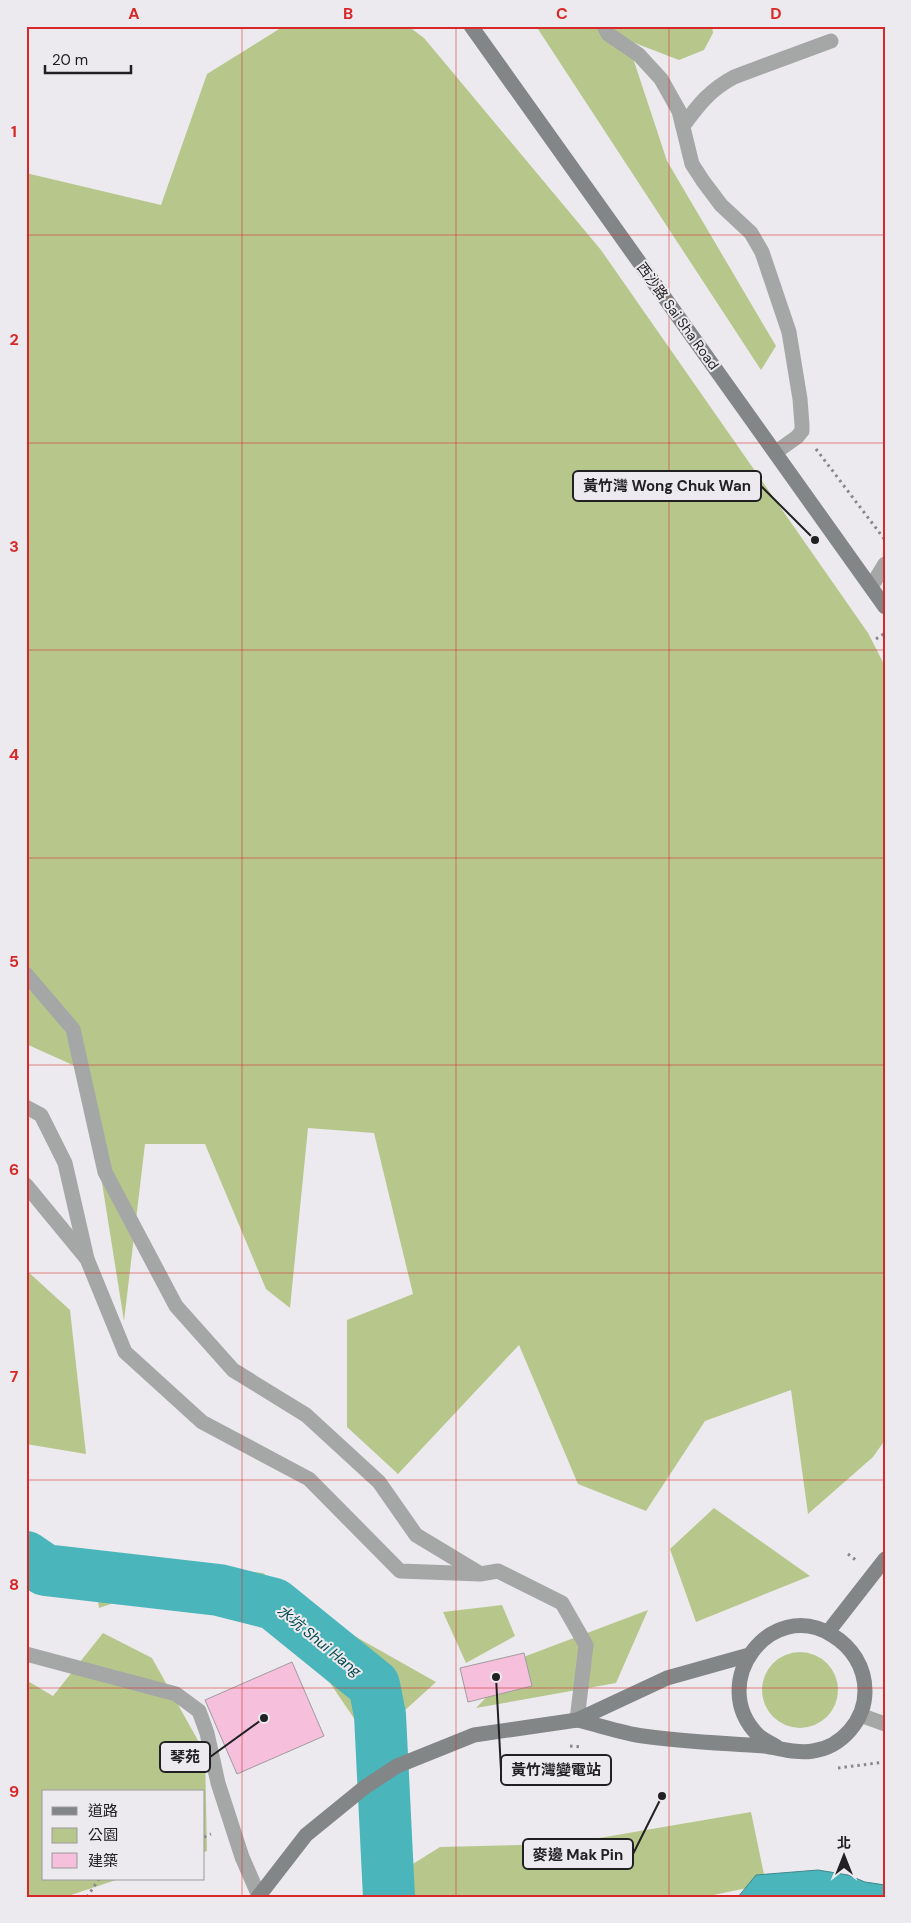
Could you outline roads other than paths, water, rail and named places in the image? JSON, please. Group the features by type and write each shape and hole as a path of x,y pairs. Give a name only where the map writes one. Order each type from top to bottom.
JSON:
{"main road":[{"name":"西沙路 Sai Sha Road","path":"471,26 885,607"},
{"path":"828,1632 885,1559"},
{"path":"577,1720 642,1736 777,1747 801,1752 825,1748 846,1735 854,1726 864,1703 865,1691 861,1667 848,1646 828,1632 806,1627 784,1629 764,1639 749,1655 740,1675 739,1697 745,1718 759,1735 777,1747"},
{"path":"258,1896 306,1835 365,1787 397,1766 474,1735 577,1720 667,1678 749,1655"}],"street":[{"path":"604,26 608,34 639,55 661,79 677,106 692,164 722,205 751,233 762,252 788,332 800,399 802,431 776,452"},
{"path":"683,126 709,93 734,77 832,41"},
{"path":"871,587 885,564"},
{"path":"26,974 73,1030 105,1172 176,1306 233,1370 306,1415 379,1482 416,1535 480,1574"},
{"path":"26,1107 41,1115 66,1163 87,1259 125,1352 202,1422 309,1479 400,1571 480,1574 498,1571 562,1603 586,1644 577,1720"},
{"path":"26,1185 87,1259"},
{"path":"26,1654 176,1694 199,1711 242,1857 258,1896"},
{"path":"860,1715 885,1724"}],"water":[{"path":"818,1870 848,1875 865,1882 885,1885 885,1897 738,1897 756,1875"}],"waterway":[{"name":"水坑 Shui Hang","path":"26,1557 45,1570 219,1590 274,1604 374,1685 380,1715 389,1897"}],"place":[{"name":"黃竹灣 Wong Chuk Wan","path":"815,540"},
{"name":"黃竹灣變電站","path":"496,1677"},
{"name":"琴苑","path":"264,1718"},
{"name":"麥邊 Mak Pin","path":"662,1796"}]}
